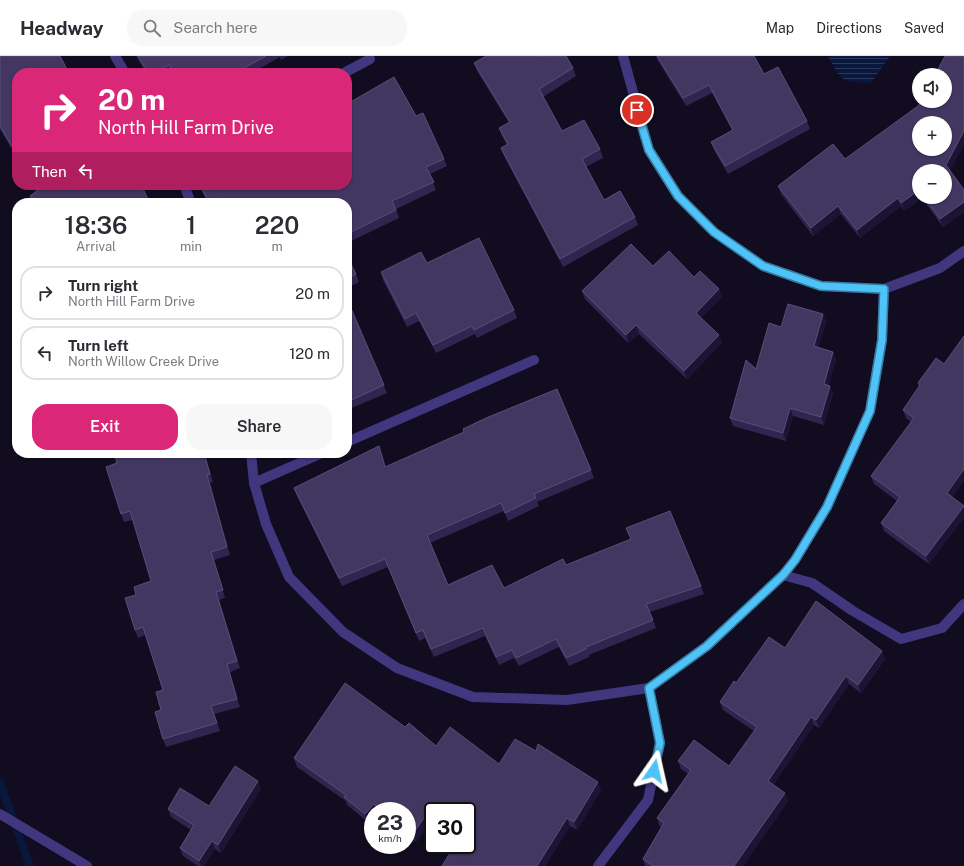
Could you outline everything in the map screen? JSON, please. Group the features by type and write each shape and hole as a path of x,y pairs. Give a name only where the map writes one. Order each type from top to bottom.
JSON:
{"street":[{"path":"115,56 121,68"},
{"path":"623,56 649,150 678,196 714,232 763,266 821,286 884,289 940,268 964,251"},
{"path":"352,69 370,59"},
{"path":"252,458 254,483 266,524 289,577 343,632 397,668 473,697 567,700 649,688 707,646 783,575 795,560 827,507 870,411 882,340 884,289"},
{"path":"352,440 534,360"},
{"path":"254,483 311,458"},
{"path":"783,575 812,583 853,611 901,639 942,628 964,604"},
{"path":"598,866 648,800 660,743 649,688"},
{"path":"0,814 87,866"}],"water":[{"path":"828,56 890,56 871,83 854,82 844,79 836,71"}],"building":[{"path":"0,56 60,56 66,68 12,68 12,146 0,126"},
{"path":"138,56 266,56 244,68 171,68 169,65 164,68 145,68"},
{"path":"486,56 566,56 573,68 539,89 562,131 584,120 600,149 582,159 604,200 620,191 635,217 560,259 501,148 508,144 499,128 510,122 474,63"},
{"path":"657,56 754,56 764,74 778,67 807,121 725,166 711,142 733,130 709,85 683,98"},
{"path":"945,56 964,56 964,131 952,154 952,116 912,116 912,156 951,156 947,164 912,164 912,195 901,203 898,198 857,230 838,206 811,228 778,186 833,144 845,159 915,108 952,108 952,68 939,68"},
{"path":"394,77 416,116 423,113 444,159 426,167 434,182 392,201 396,210 352,232 352,198 206,198 202,190 352,190 352,101"},
{"path":"952,173 964,190 964,202 940,219 929,204 952,204"},
{"path":"38,190 144,190 148,198 31,198 30,196"},
{"path":"479,238 514,310 474,330 472,326 433,345 416,313 405,319 381,272 421,252 427,263"},
{"path":"631,244 653,266 669,251 694,277 700,271 719,289 696,313 719,335 684,371 636,325 626,335 582,291"},
{"path":"352,266 356,274 352,276"},
{"path":"788,304 823,314 814,346 833,352 824,384 830,386 821,417 790,408 783,433 730,418 746,360 756,369 769,323 781,327"},
{"path":"352,311 384,385 352,400"},
{"path":"964,336 964,469 947,493 964,506 926,556 881,523 900,497 871,476 914,418 903,410 920,385 918,383 936,358 944,364"},
{"path":"557,389 591,470 534,494 536,498 505,513 501,503 427,535 448,585 492,565 504,588 563,559 566,565 631,539 626,528 670,511 701,586 646,604 653,620 586,647 586,649 566,658 556,639 516,658 512,650 496,657 483,628 431,649 423,630 416,633 385,559 339,578 294,488 379,446 385,467 464,432 463,429 486,418"},
{"path":"116,458 205,458 210,474 207,475 227,547 211,552 223,590 216,592 237,661 227,664 237,699 211,706 217,723 163,739 155,712 161,710 156,692 163,690 143,627 135,630 125,598 136,595 134,587 151,581 130,511 121,514 106,467 117,463"},
{"path":"816,601 882,651 858,685 846,676 816,720 811,717 768,781 785,793 734,866 653,866 643,859 664,823 657,818 691,770 678,761 694,740 729,766 757,727 720,702 734,681 736,683 769,637 785,648"},
{"path":"345,683 405,727 409,723 436,746 450,727 499,764 515,739 536,751 538,744 598,782 574,822 567,818 537,866 442,866 449,854 476,854 476,802 424,802 424,818 416,830 416,802 364,802 364,813 344,797 346,795 294,758"},
{"path":"235,766 258,781 218,845 212,841 199,861 180,848 194,825 168,809 180,788 209,806"}],"waterway":[{"path":"0,783 30,866"}],"route":[{"path":"637,110 649,150 678,196 714,232 763,266 821,286 884,289 882,340 870,411 827,507 795,560 783,575 707,646 649,688 660,743 654,771"}]}
